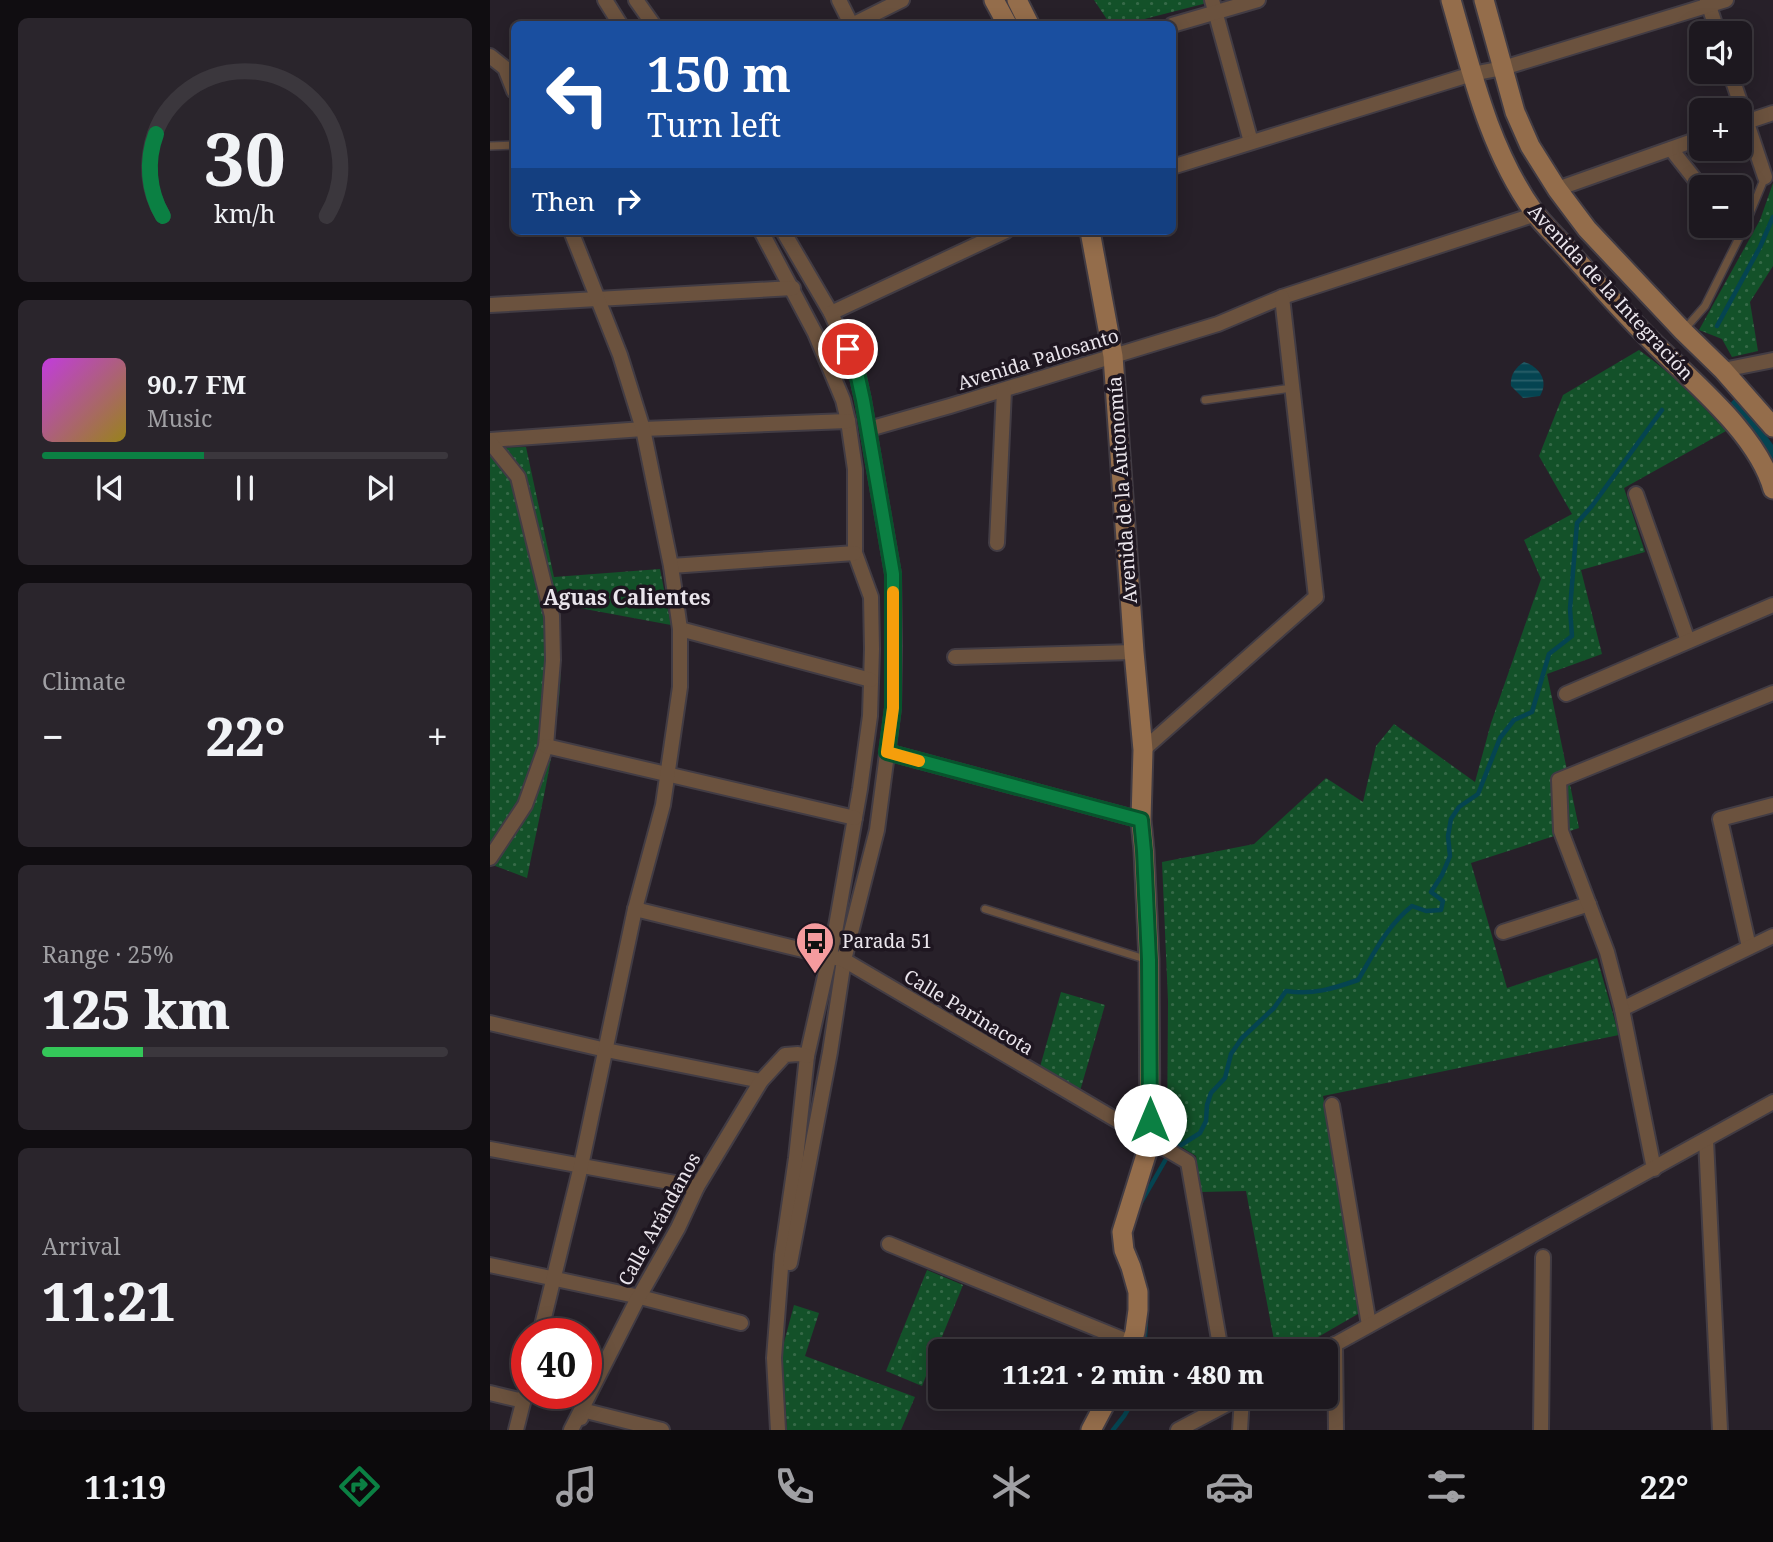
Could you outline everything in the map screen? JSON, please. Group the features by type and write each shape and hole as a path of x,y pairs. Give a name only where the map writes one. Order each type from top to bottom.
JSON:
{"street":[{"path":"605,0 618,21"},
{"path":"636,0 651,21"},
{"path":"839,0 850,21"},
{"path":"858,21 902,0"},
{"path":"994,0 1005,21"},
{"path":"1017,0 1027,21"},
{"path":"1176,23 1214,6 1258,0"},
{"name":"Avenida de la Integración","path":"1451,0 1486,119 1500,153 1536,214 1662,351 1734,424 1759,456 1773,489"},
{"name":"Avenida de la Integración","path":"1484,0 1515,112 1530,146 1557,190 1587,229 1723,370 1773,427"},
{"path":"1176,166 1472,74 1503,68 1708,3 1726,0"},
{"path":"1708,3 1714,21"},
{"path":"1214,6 1251,142"},
{"path":"490,56 510,68"},
{"path":"1752,120 1773,113"},
{"path":"1557,190 1689,142"},
{"path":"1752,145 1765,177"},
{"path":"1671,149 1692,175"},
{"name":"Avenida Palosanto","path":"869,429 1218,324 1282,297 1536,214"},
{"path":"544,1318 581,1167 635,909 663,806 680,687 680,629 671,566 643,429 620,355 573,235"},
{"path":"763,235 793,288 843,400 855,469 855,553 871,597 870,716 835,932 807,1056 782,1255 774,1358 778,1430"},
{"path":"777,1333 830,1052 844,960 877,830 893,708 893,574 856,368 831,313 785,235"},
{"path":"831,313 997,235"},
{"name":"Avenida de la Autonomía","path":"1091,235 1113,356 1143,750 1141,820 1149,960 1150,1142 1122,1232 1124,1250 1138,1292 1133,1339"},
{"path":"490,305 793,288"},
{"path":"1143,750 1316,597 1282,297"},
{"path":"1686,374 1704,352"},
{"path":"1723,370 1773,360"},
{"path":"997,542 1004,390"},
{"path":"490,441 643,429 848,421"},
{"path":"490,441 518,477 552,616 553,660 545,746 525,805 490,858"},
{"path":"1636,494 1688,641"},
{"path":"671,566 855,553"},
{"path":"1566,694 1773,606"},
{"path":"680,629 872,680"},
{"path":"955,657 1134,652"},
{"path":"1654,1169 1622,1009 1607,952 1562,831 1559,780 1773,693"},
{"path":"545,746 855,818"},
{"path":"887,752 1141,820"},
{"path":"1749,947 1720,820 1773,805"},
{"path":"1503,932 1589,904"},
{"name":"Calle Parinacota","path":"635,909 844,960 1188,1163 1219,1339"},
{"path":"1622,1009 1773,936"},
{"path":"490,1023 606,1050 761,1081"},
{"name":"Calle Arándanos","path":"571,1430 697,1187 761,1081 785,1055 807,1056"},
{"path":"1338,1343 1773,1101"},
{"path":"1332,1105 1369,1325"},
{"path":"1706,1140 1720,1430"},
{"path":"490,1149 697,1187"},
{"path":"889,1244 1112,1339"},
{"path":"1541,1430 1544,1257"},
{"path":"490,1265 640,1297 741,1323"},
{"path":"490,1393 511,1394"},
{"path":"516,1430 521,1409"},
{"path":"1091,1430 1102,1409"},
{"path":"1178,1430 1216,1409"},
{"path":"1237,1409 1240,1430"},
{"path":"1334,1409 1336,1430"},
{"path":"579,1430 582,1410 662,1430"}],"lane":[{"path":"490,146 511,145"},
{"path":"1752,204 1765,177"},
{"path":"1683,331 1705,306 1736,238"},
{"path":"1205,400 1292,388"},
{"path":"985,909 1149,960"}],"green space":[{"path":"1094,0 1206,0 1207,3 1137,21 1108,21"},
{"path":"1773,183 1773,266 1750,302 1758,351 1732,357 1722,339 1699,330 1760,220"},
{"path":"1639,350 1674,378 1726,431 1624,488 1645,552 1581,570 1602,654 1547,674 1579,828 1471,863 1507,988 1597,958 1619,1035 1323,1096 1363,1311 1315,1339 1274,1339 1246,1191 1201,1192 1196,1156 1167,1138 1168,1001 1162,862 1254,844 1326,778 1363,802 1376,746 1394,724 1475,782 1491,723 1541,579 1524,540 1572,514 1539,456 1563,395"},
{"path":"526,447 554,577 660,569 671,625 558,604 561,673 558,707 548,776 527,878 490,864 490,448"},
{"path":"1061,992 1105,1005 1080,1091 1040,1067"},
{"path":"927,1270 963,1285 941,1339 928,1339 928,1371 922,1386 886,1371"},
{"path":"794,1305 819,1313 805,1356 915,1397 901,1430 787,1430 782,1350"}],"water":[{"path":"1524,362 1535,367 1541,375 1544,385 1540,396 1523,398 1511,386 1514,372"}],"waterway":[{"path":"1717,326 1760,247 1773,217"},
{"path":"1737,406 1773,457"},
{"path":"1139,1206 1170,1152 1200,1133 1206,1121 1211,1093 1225,1078 1231,1054 1242,1038 1274,1008 1286,991 1322,990 1358,980 1388,931 1412,906 1426,911 1441,910 1443,901 1431,892 1450,856 1448,836 1451,819 1459,807 1478,794 1500,738 1514,720 1532,712 1549,654 1572,636 1570,609 1577,523 1662,410"},
{"path":"1145,1339 1146,1320"},
{"path":"1113,1430 1128,1409"}],"slow traffic":[{"path":"893,592 893,708 887,752 919,761"}],"place":[{"name":"Parada 51","path":"815,975"}],"district":[{"name":"Aguas Calientes","path":"627,598"}],"route":[{"path":"848,349 856,368 863,400 893,574 893,708 887,752 1141,820 1149,960 1150,1120"}]}
